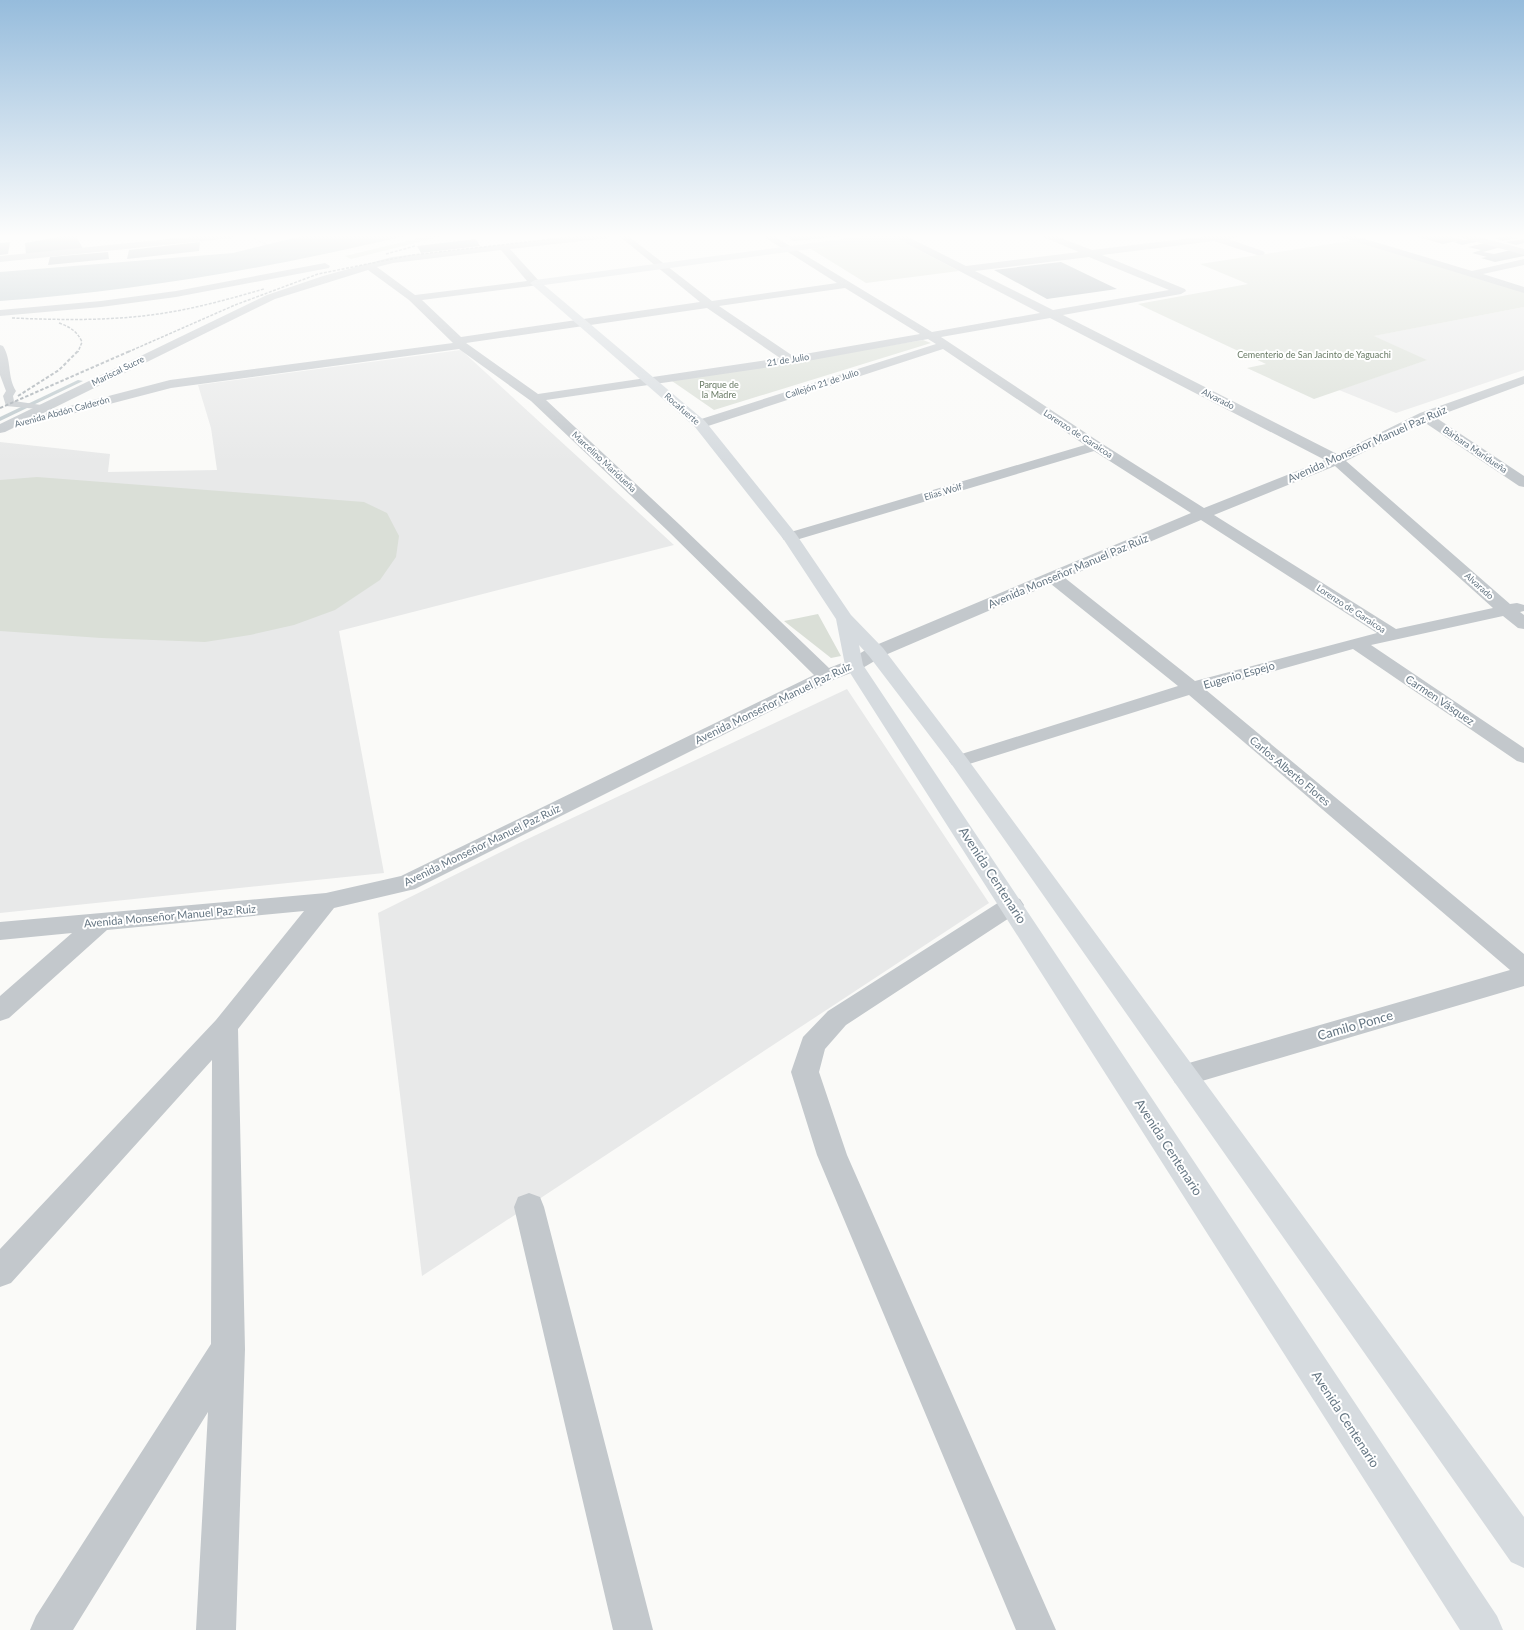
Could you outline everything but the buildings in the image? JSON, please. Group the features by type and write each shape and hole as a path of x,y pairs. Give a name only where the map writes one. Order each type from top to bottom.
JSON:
{"street":[{"path":"0,313 22,311"},
{"name":"Mariscal Sucre","path":"1,428 241,311"},
{"name":"Marcelino Maridueña","path":"427,311 458,341 536,398 674,528 826,676"},
{"name":"Rocafuerte","path":"567,311 700,424 790,537 845,619 865,658"},
{"name":"Avenida Abdón Calderón","path":"1,428 170,384 662,311"},
{"path":"720,311 791,360"},
{"name":"Lorenzo de Garaicoa","path":"892,311 1096,446 1391,634"},
{"name":"Alvarado","path":"1044,311 1337,460 1515,608 1524,624"},
{"name":"21 de Julio","path":"536,398 791,360 1066,311"},
{"name":"Avenida Abdón Calderón","path":"1,428 167,376 458,341"},
{"name":"Callejón 21 de Julio","path":"700,424 944,345"},
{"path":"110,375 156,387"},
{"path":"1516,383 1524,395"},
{"name":"Avenida Monseñor Manuel Paz Ruiz","path":"0,931 326,901 407,883 865,658 1202,514 1337,460 1425,416 1516,383"},
{"name":"Bárbara Maridueña","path":"1425,416 1524,483"},
{"name":"Elias Wolf","path":"790,537 1096,446"},
{"name":"Carlos Alberto Flores","path":"1054,577 1192,688 1524,968"},
{"name":"Eugenio Espejo","path":"959,761 1192,688 1391,634 1515,608"},
{"name":"Rocafuerte","path":"845,619 865,658"},
{"name":"Carmen Vásquez","path":"1356,643 1524,757"},
{"path":"865,658 959,761 1524,1549"},
{"name":"Avenida Centenario","path":"865,658 1012,905 1483,1630"},
{"path":"0,1272 225,1027 326,901"},
{"path":"1012,905 837,1018 813,1045 805,1072 832,1155 1036,1630"},
{"path":"0,1011 99,922"},
{"name":"Camilo Ponce","path":"1185,1075 1524,976"},
{"path":"216,1630 228,1349 225,1027"},
{"path":"529,1207 633,1630"},
{"path":"50,1630 228,1349"}],"lane":[{"path":"0,348 3,354 6,384 11,391 8,396 10,404 44,408"}],"shaded area":[{"path":"1503,311 1524,311 1524,370 1396,413 1339,390 1426,360 1373,336"},
{"path":"461,350 674,545 339,631 384,873 0,913 0,442 110,454 108,472 217,470 211,428 198,385"},
{"path":"847,689 989,903 422,1276 378,913 519,843"}],"green space":[{"name":"Cementerio de San Jacinto de Yaguachi","path":"1153,311 1503,311 1374,336 1427,360 1314,399 1247,368 1266,364"},
{"name":"Parque de la Madre","path":"923,340 931,343 714,410 672,381"},
{"path":"37,477 364,502 387,513 399,536 396,557 380,580 335,610 294,625 250,635 205,642 101,638 0,631 0,480"},
{"path":"818,614 841,656 831,658 784,621"}],"waterway":[{"path":"0,419 80,381"}],"railway":[{"path":"12,318 121,318 176,311"},
{"path":"128,352 221,311"},
{"path":"59,323 73,330 80,338 82,342 78,352"},
{"path":"18,396 59,370 78,351"},
{"path":"0,408 130,351"}]}
